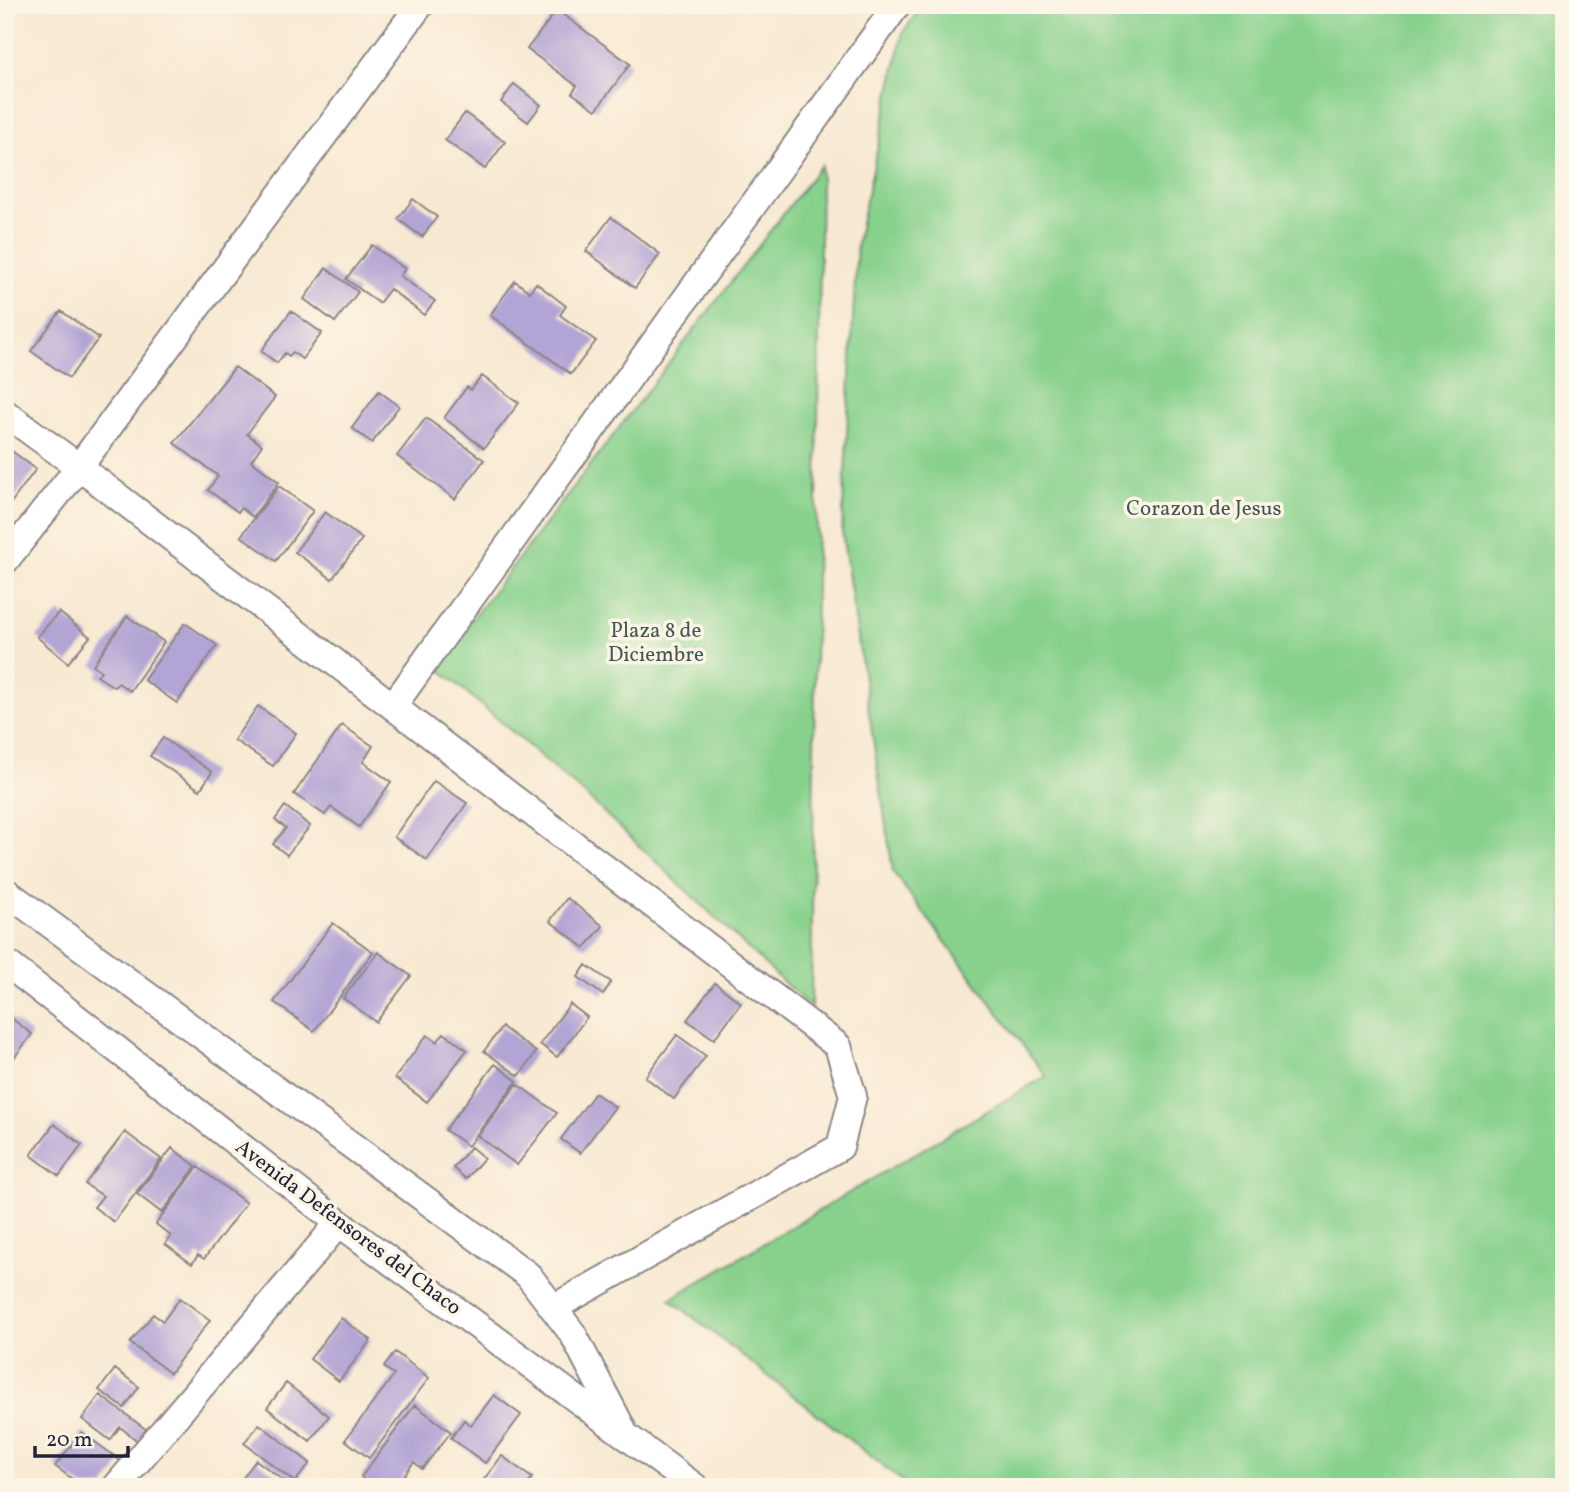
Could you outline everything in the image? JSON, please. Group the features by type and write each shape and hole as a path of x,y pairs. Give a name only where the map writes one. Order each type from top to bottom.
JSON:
{"street":[{"path":"5,561 79,467 420,5"},
{"path":"393,706 897,5"},
{"path":"5,413 838,1046 853,1096 840,1147 553,1308"},
{"path":"5,891 528,1275 573,1334 626,1436"},
{"name":"Avenida Defensores del Chaco","path":"5,962 339,1223 695,1487"},
{"path":"116,1487 339,1223"}],"green space":[{"name":"Corazon de Jesus","path":"923,5 1564,5 1564,1487 910,1487 670,1299 1046,1076 893,872 842,532 857,242 903,32"},
{"name":"Plaza 8 de Diciembre","path":"821,165 811,1008 581,791 436,666"}],"building":[{"path":"557,10 630,64 596,110 572,93 577,86 527,49"},
{"path":"514,84 541,105 528,122 501,102"},
{"path":"465,113 505,142 485,169 445,140"},
{"path":"413,199 437,217 422,237 398,219"},
{"path":"611,217 660,254 635,288 586,251"},
{"path":"372,245 405,269 400,276 435,301 424,315 390,289 379,303 346,279"},
{"path":"326,268 358,292 335,322 304,299"},
{"path":"515,281 530,292 536,283 566,306 560,315 596,341 571,374 490,315"},
{"path":"61,311 99,338 69,378 31,351"},
{"path":"291,311 322,333 302,359 293,352 289,356 285,353 277,363 261,351"},
{"path":"235,367 275,397 247,434 262,445 251,461 279,482 253,517 241,508 238,512 208,490 218,476 174,443"},
{"path":"482,376 519,403 484,448 444,418 467,387 471,390"},
{"path":"379,391 399,406 372,443 352,428"},
{"path":"426,418 484,460 455,499 397,456"},
{"path":"5,446 36,469 5,511"},
{"path":"279,486 313,511 276,561 241,536"},
{"path":"325,512 362,539 332,579 295,552"},
{"path":"59,612 90,637 68,663 37,637"},
{"path":"127,616 164,642 130,691 118,683 114,687 97,676 101,671 93,665"},
{"path":"185,623 217,645 177,703 144,680"},
{"path":"258,706 296,733 273,766 234,740"},
{"path":"342,725 373,746 363,762 391,782 359,827 331,807 325,815 294,794"},
{"path":"163,738 212,772 200,790 150,756"},
{"path":"434,781 467,803 427,860 394,837"},
{"path":"285,806 310,826 287,855 273,844 286,828 275,820"},
{"path":"567,898 603,926 585,948 550,921"},
{"path":"333,923 373,952 314,1031 274,1002"},
{"path":"378,952 411,976 376,1022 343,998"},
{"path":"586,965 611,982 603,995 578,977"},
{"path":"715,983 741,1003 714,1039 687,1020"},
{"path":"570,1004 587,1017 557,1057 540,1044"},
{"path":"7,1015 32,1034 5,1070 5,1018"},
{"path":"502,1027 536,1052 519,1076 484,1051"},
{"path":"444,1033 467,1050 427,1102 395,1078 427,1035 437,1042"},
{"path":"677,1035 706,1056 674,1099 645,1077"},
{"path":"495,1064 517,1081 468,1146 445,1130"},
{"path":"517,1084 557,1113 517,1165 478,1136"},
{"path":"595,1093 615,1107 580,1153 561,1139"},
{"path":"54,1124 82,1145 59,1176 31,1155"},
{"path":"125,1132 161,1159 114,1222 94,1207 103,1196 85,1184"},
{"path":"471,1147 484,1158 466,1179 453,1168"},
{"path":"172,1148 196,1166 162,1213 137,1194"},
{"path":"198,1167 246,1203 204,1259 198,1255 192,1264 165,1244 171,1236 156,1224"},
{"path":"180,1298 210,1320 170,1373 130,1343 153,1314 163,1321"},
{"path":"341,1318 371,1340 339,1381 310,1359"},
{"path":"395,1352 429,1378 369,1458 345,1440 394,1375 384,1367"},
{"path":"115,1369 139,1387 124,1408 99,1390"},
{"path":"286,1383 329,1416 310,1441 267,1408"},
{"path":"100,1395 148,1431 139,1442 120,1427 110,1440 82,1419"},
{"path":"494,1395 521,1415 485,1463 451,1438 464,1420 471,1425"},
{"path":"415,1405 451,1432 422,1469 414,1462 395,1487 374,1487 361,1477"},
{"path":"259,1424 310,1463 295,1482 244,1443"},
{"path":"82,1432 122,1462 104,1487 83,1487 55,1466"},
{"path":"502,1456 532,1478 525,1487 478,1487"},
{"path":"256,1460 292,1487 237,1486"}]}
